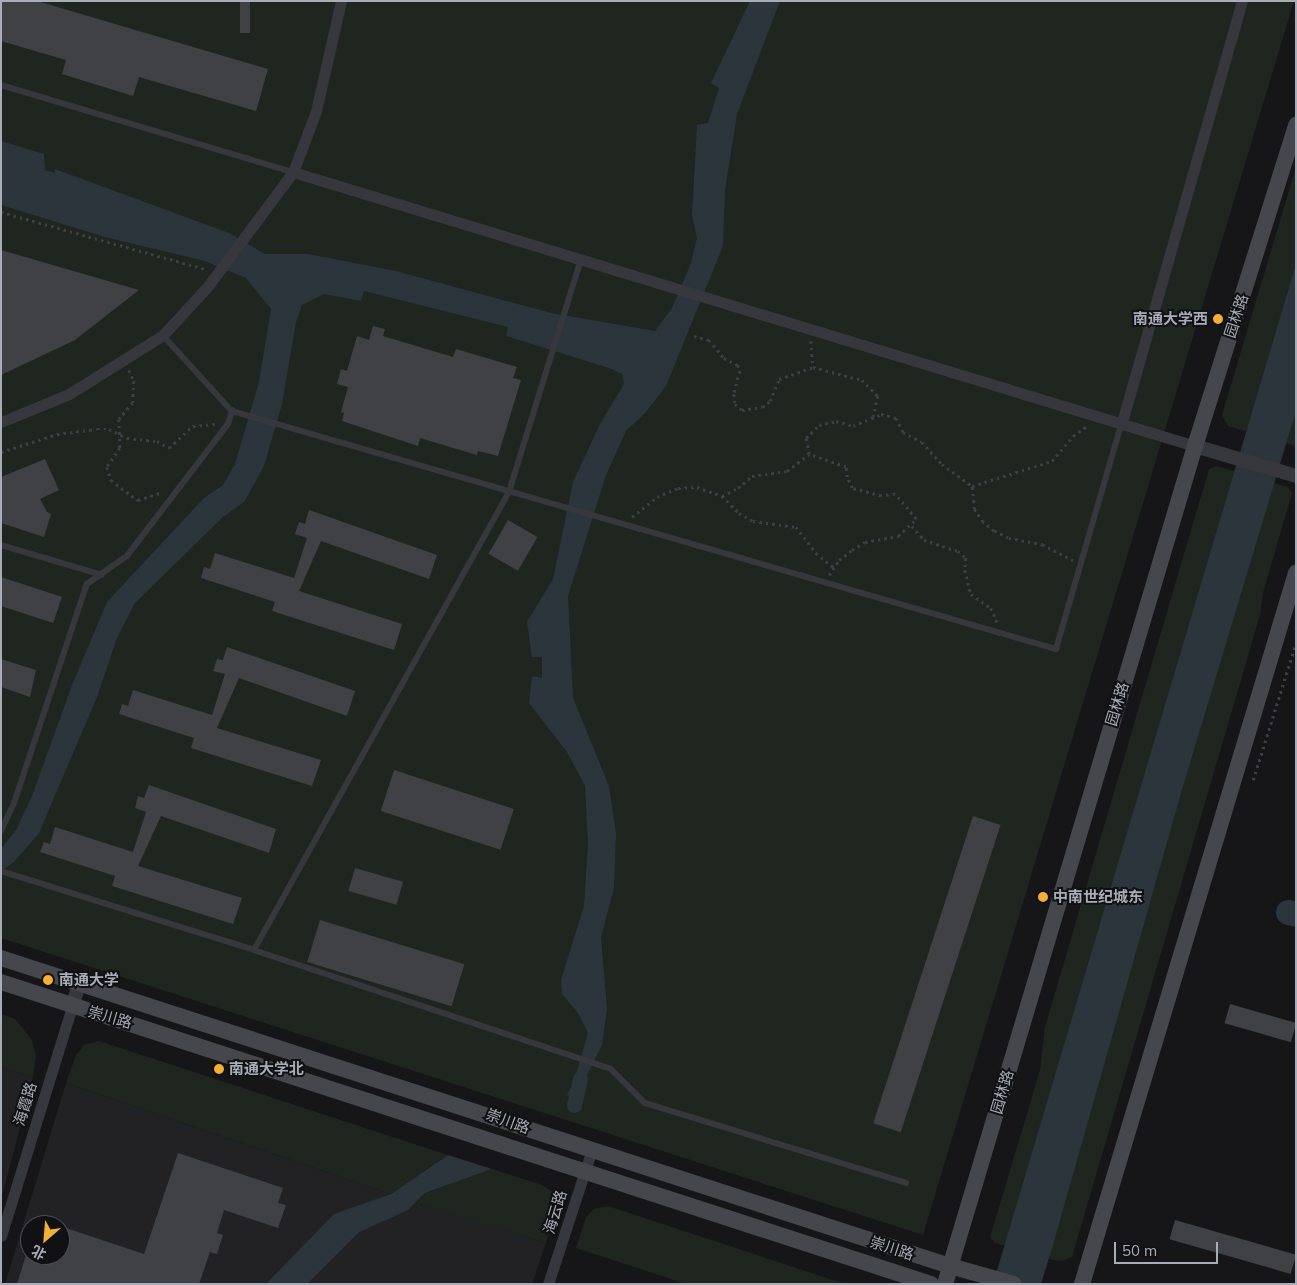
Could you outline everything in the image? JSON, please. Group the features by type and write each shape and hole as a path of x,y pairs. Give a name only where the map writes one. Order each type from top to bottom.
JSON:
{"main road":[{"name":"园林路","path":"945,1284 1195,446 1296,125"},
{"path":"1082,1284 1296,573"},
{"name":"崇川路","path":"1,958 80,982 950,1266 1014,1284"},
{"name":"崇川路","path":"1,982 469,1133 583,1173 931,1284"}],"street":[{"path":"1,422 69,394 163,336 220,271 293,172 316,111 342,1"},
{"path":"1122,422 1242,1"},
{"path":"293,172 713,300 1103,415 1195,446 1296,476"},
{"name":"海霞路","path":"2,1231 80,982"},
{"name":"海云路","path":"548,1284 592,1149"}],"lane":[{"path":"1,85 293,172"},
{"path":"254,950 509,492 581,259"},
{"path":"163,336 232,411 246,416 1056,649 1122,422"},
{"path":"1,831 14,803 87,584 127,556 180,488 229,420 232,411"},
{"path":"1,545 102,575"},
{"path":"1,871 254,950 611,1070 644,1103 906,1183"}],"path":[{"path":"1,212 220,271"},
{"path":"812,328 809,351 813,367"},
{"path":"694,336 709,340 724,358 738,364 740,371 734,394 735,404 742,410 762,407 770,401 779,379 813,367 862,380 878,396 873,418"},
{"path":"124,359 134,392 133,403 119,419 120,448 107,467 111,480 138,500 180,488"},
{"path":"808,454 806,438 819,425 836,421 853,426 881,414 896,418 903,432 922,442 942,464 972,486 974,509 983,522 994,531 1008,538 1043,545 1081,564"},
{"path":"972,486 1052,461 1073,436 1103,415"},
{"path":"1,452 57,434 97,429 119,434 127,438 157,441 169,448 193,426 229,420"},
{"path":"722,496 752,476 787,471 808,454"},
{"path":"808,454 846,467 846,477 852,488 881,496 895,494 902,499 916,519 912,526 898,536 864,542 833,567 826,583"},
{"path":"626,525 641,508 678,488 697,487 722,496 739,513 753,520 796,527 816,553 833,567"},
{"path":"912,526 924,540 958,551 966,558 965,570 971,594 991,608 1001,634"},
{"path":"1253,780 1296,643"}],"shaded area":[{"name":"南通大学","path":"1,1 1294,1 923,1235 1,938"},
{"path":"750,1 780,1 737,114 725,190 723,246 666,386 645,413 626,431 606,475 568,596 573,698 609,786 616,833 614,888 601,937 607,1009 602,1045 576,1098 567,1095 574,1081 588,1033 578,1013 562,994 561,980 584,906 588,844 585,786 567,752 529,703 532,676 542,678 542,657 532,657 527,622 553,579 573,482 600,424 624,384 622,374 612,369 506,336 508,327 364,291 361,301 324,294 302,305 296,322 282,404 264,466 244,502 223,517 135,603 117,638 97,697 39,833 14,862 1,871 1,849 16,830 32,796 72,685 107,602 204,498 223,485 235,464 259,382 271,309 246,278 205,261 105,237 1,205 1,141 44,154 45,170 55,173 55,169 229,233 265,254 308,254 396,271 551,313 655,331 672,308 691,263 697,238 692,215 697,125 708,123 719,88 711,83"},
{"path":"1296,167 1295,446 1228,426 1222,415"},
{"path":"1296,264 1296,411 1181,793 1053,1245 1041,1284 993,1284"},
{"path":"1217,466 1288,487 1292,493 1263,593 1260,615 1072,1257 1062,1261 1053,1260 995,1243 990,1237 1040,1070 1045,1027 1209,469"},
{"path":"1,1014 15,1019 32,1040 36,1055 33,1078 1,1067"},
{"path":"99,1041 448,1155 391,1194 66,1083 76,1055 84,1045"},
{"path":"1,1067 33,1078 1,1200"},
{"path":"66,1083 391,1194 546,1243 532,1284 5,1284 20,1235 20,1265 70,1265 70,1215 26,1215"},
{"path":"448,1155 492,1169 425,1193 408,1210 359,1232 307,1284 266,1284 334,1214 391,1194"},
{"path":"492,1169 542,1185 554,1193 557,1204 546,1243 416,1203 425,1193"},
{"path":"608,1206 845,1284 686,1284 576,1248 586,1217 594,1209"}],"building":[{"path":"1,1 37,1 268,69 256,111 139,77 133,96 62,74 66,60 1,41"},
{"path":"240,1 250,1 250,33 240,33"},
{"path":"1,250 139,290 75,340 1,375"},
{"path":"373,326 385,329 383,336 453,357 456,349 517,367 513,378 521,380 498,456 478,451 477,455 420,438 418,446 342,421 344,413 341,412 348,387 337,384 341,369 347,371 357,336 369,340"},
{"path":"45,459 59,490 40,499 47,512 51,514 44,537 1,523 1,477"},
{"path":"309,510 437,555 429,579 321,541 299,591 402,624 394,650 272,611 275,602 201,578 204,567 210,569 215,553 294,578 307,538 295,534 299,522 305,524"},
{"path":"508,520 537,537 518,571 488,554"},
{"path":"1,577 62,597 53,623 1,606"},
{"path":"227,647 355,691 347,716 239,678 217,728 321,760 312,786 191,748 194,738 119,714 122,704 128,706 133,690 212,715 225,674 213,671 217,659 223,660"},
{"path":"1,659 36,670 30,697 1,687"},
{"path":"394,770 514,809 501,850 381,811"},
{"path":"149,785 276,829 269,853 161,816 138,866 242,898 233,924 112,886 115,876 40,852 44,842 50,844 55,827 133,852 146,812 135,808 138,796 144,798"},
{"path":"973,816 1001,825 901,1132 873,1123"},
{"path":"355,868 403,882 396,905 348,891"},
{"path":"320,920 464,964 452,1006 307,962"},
{"path":"1230,1004 1296,1023 1291,1042 1224,1023"},
{"path":"178,1153 283,1188 278,1203 286,1205 278,1228 224,1210 217,1233 223,1235 217,1254 210,1252 199,1284 17,1284 23,1265 70,1265 70,1229 144,1254"},
{"path":"1175,1220 1296,1255 1291,1274 1169,1239"}],"waterway":[{"path":"1288,912 1296,914"},
{"path":"574,1105 580,1079"}],"place":[{"name":"南通大学西","path":"1218,319"},
{"name":"中南世纪城东","path":"1043,897"},
{"name":"南通大学","path":"48,980"},
{"name":"南通大学北","path":"219,1069"}]}
